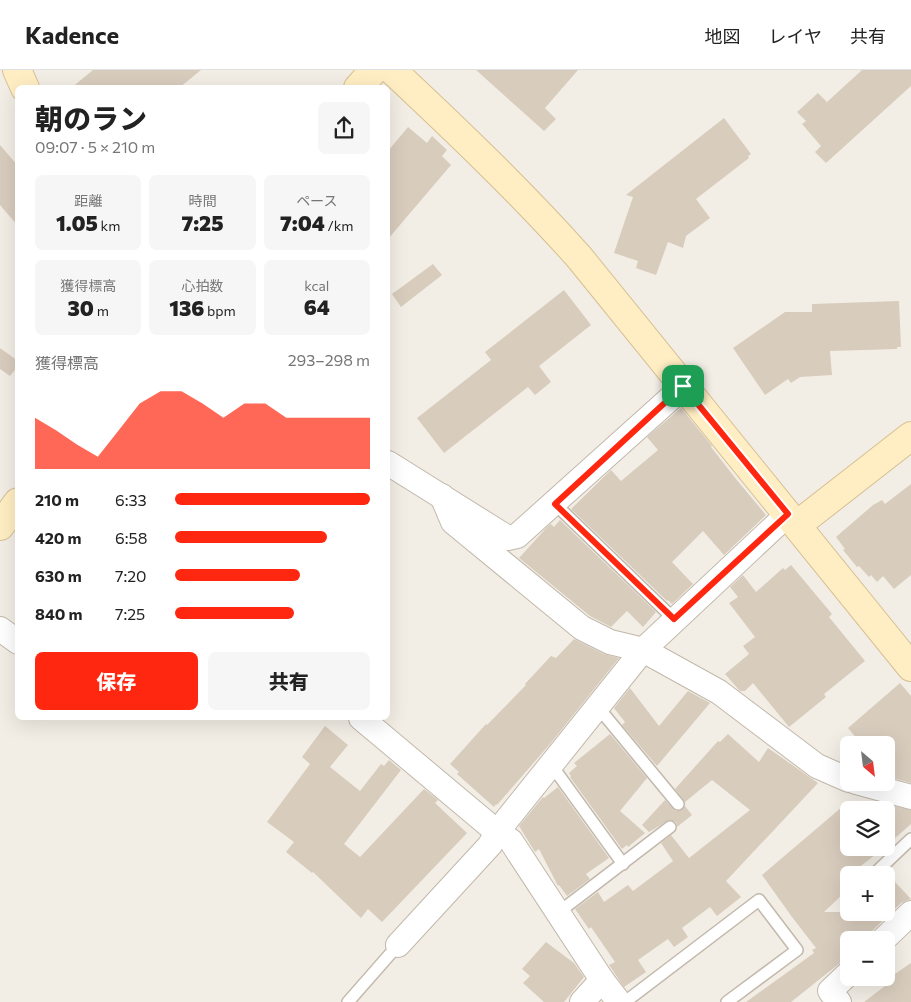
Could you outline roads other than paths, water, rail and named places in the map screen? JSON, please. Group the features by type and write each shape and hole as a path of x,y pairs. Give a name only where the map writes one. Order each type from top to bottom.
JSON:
{"street":[{"path":"361,85 374,70"},
{"path":"392,70 464,138 579,257 793,519 911,668"},
{"path":"390,464 508,538 517,536 555,504 683,386"},
{"path":"398,945 490,845 497,832 550,763 643,650 674,619 793,519 911,436"},
{"path":"442,496 453,522 582,628 610,642 643,650 719,692 816,766 840,776"},
{"path":"0,526 15,506"},
{"path":"0,629 15,640"},
{"path":"363,720 497,832 511,841 602,980 619,1002"},
{"path":"889,791 911,797"},
{"path":"892,931 911,913"},
{"path":"582,1002 602,980"},
{"path":"839,1002 830,991 840,982"}],"lane":[{"path":"555,504 674,619"},
{"path":"597,706 678,804"},
{"path":"550,763 623,864"},
{"path":"559,912 670,827"},
{"path":"882,866 911,839"},
{"path":"624,1002 759,900 797,950 727,1002"},
{"path":"348,1002 398,945"}]}
